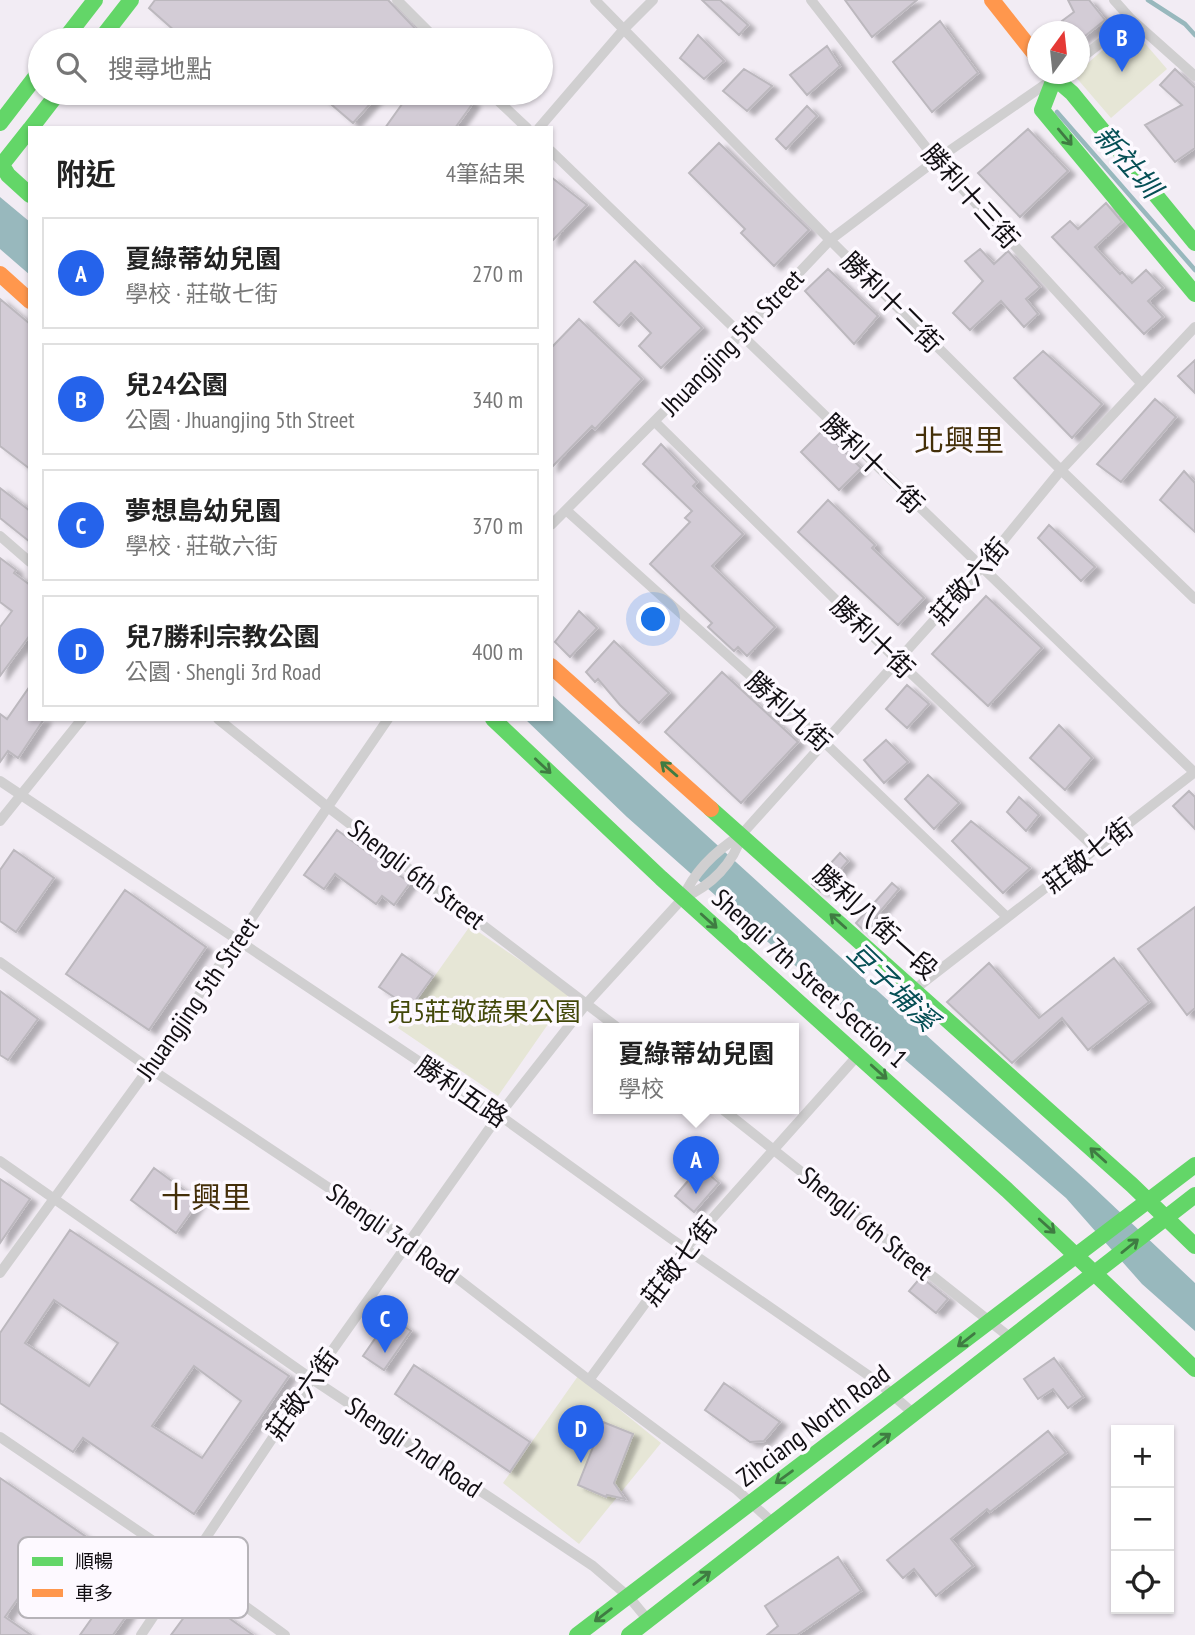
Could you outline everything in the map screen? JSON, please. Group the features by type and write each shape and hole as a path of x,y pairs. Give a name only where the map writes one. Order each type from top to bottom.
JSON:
{"street":[{"path":"73,28 95,0"},
{"path":"109,28 131,0"},
{"path":"397,0 425,28"},
{"name":"勝利十二街","path":"595,0 830,240 1195,599"},
{"path":"541,126 624,29 653,0"},
{"name":"勝利十三街","path":"811,0 936,160 1141,383"},
{"path":"992,0 1027,44"},
{"path":"1114,0 1131,19 1195,76"},
{"path":"1090,51 1131,19"},
{"name":"Jhuangjing 5th Street","path":"553,523 741,334 830,240 1042,84"},
{"path":"1052,84 1042,110 1195,293"},
{"path":"1064,84 1195,243"},
{"path":"0,123 28,87"},
{"path":"32,126 48,105"},
{"path":"503,105 525,126"},
{"path":"28,131 1,165 28,193"},
{"name":"勝利十一街","path":"553,153 1195,773"},
{"path":"0,274 28,299"},
{"name":"莊敬六街","path":"742,834 981,569 1061,470 1195,327"},
{"name":"勝利十街","path":"654,422 898,662 1096,849"},
{"name":"勝利九街","path":"566,510 825,743 1007,917"},
{"path":"0,536 28,560"},
{"name":"勝利八街一段","path":"553,668 915,989 1159,1223 1195,1246"},
{"path":"0,821 80,721"},
{"name":"Shengli 6th Street","path":"220,721 329,808 612,1023"},
{"name":"Jhuangjing 5th Street","path":"0,1273 149,1068 387,721"},
{"name":"Shengli 7th Street Section 1","path":"495,721 684,898 1083,1250 1195,1369"},
{"name":"莊敬七街","path":"915,989 1195,773"},
{"name":"勝利五路","path":"0,781 499,1115 685,1249 894,1394 914,1414"},
{"path":"684,898 691,878 726,844 742,834"},
{"path":"684,898 703,890 736,853 742,834"},
{"name":"莊敬六街","path":"205,1537 312,1379 499,1115 587,1003 684,898"},
{"name":"Shengli 3rd Road","path":"0,962 149,1068 410,1242 751,1502 772,1522"},
{"name":"莊敬七街","path":"589,1380 685,1249 859,1054"},
{"name":"Shengli 6th Street","path":"729,1114 1012,1339"},
{"name":"Shengli 2nd Road","path":"0,1161 312,1379 593,1566 629,1597 648,1620"},
{"path":"1143,1205 1195,1165"},
{"path":"1159,1223 1195,1195"},
{"name":"Zihciang North Road","path":"577,1635 1143,1205"},
{"name":"Zihciang North Road","path":"629,1635 1159,1223"},
{"path":"0,1437 147,1537"},
{"path":"248,1608 285,1635"},
{"name":"莊敬六街","path":"141,1635 152,1618"}],"green space":[{"path":"1130,26 1167,69 1111,118 1082,84 1090,84 1090,61"},
{"name":"兒5莊敬蔬果公園","path":"470,926 569,994 498,1096 398,1028"},
{"path":"578,1376 661,1443 579,1544 503,1483"}],"water":[{"path":"0,197 28,220 28,273 0,249"},
{"name":"豆子埔溪","path":"553,696 1089,1183 1195,1283 1195,1331 1142,1284 1066,1198 777,950 627,817 527,721 553,721"}],"building":[{"path":"155,0 388,0 415,28 172,28 149,8"},
{"path":"702,0 720,0 748,25 739,35"},
{"path":"845,0 917,0 872,37"},
{"path":"1068,0 1089,0 1105,20 1090,32 1090,21 1062,21 1074,12"},
{"path":"940,21 978,73 932,112 893,62"},
{"path":"698,35 724,61 704,79 680,58"},
{"path":"827,46 840,66 807,95 790,75"},
{"path":"744,69 772,86 747,111 723,91"},
{"path":"1175,69 1195,88 1195,148 1175,162 1145,125 1182,105 1160,85"},
{"path":"332,105 369,105 353,123"},
{"path":"401,105 472,105 456,126 386,126"},
{"path":"807,106 817,116 786,149 776,139"},
{"path":"1028,129 1068,171 1020,217 978,173"},
{"path":"719,143 809,230 774,266 741,233 745,229 689,173"},
{"path":"553,179 587,205 553,240"},
{"path":"1106,203 1122,222 1095,247 1132,283 1146,270 1163,288 1148,301 1163,317 1144,334 1052,237 1070,221 1078,229"},
{"path":"980,249 994,264 1008,251 1040,287 1026,299 1038,314 1024,327 1001,301 970,330 953,313 983,281 965,261"},
{"path":"635,261 702,328 661,368 639,346 651,333 631,313 619,326 594,302"},
{"path":"828,269 878,316 854,344 805,291"},
{"path":"0,299 28,322 28,467 0,446"},
{"path":"579,319 642,379 595,429 592,426 553,466 553,346"},
{"path":"1043,351 1102,404 1072,438 1014,378"},
{"path":"1195,360 1195,393 1178,376"},
{"path":"1155,399 1176,417 1121,482 1097,464"},
{"path":"823,430 861,468 839,490 801,452"},
{"path":"661,444 697,482 693,486 743,534 712,566 775,627 747,656 738,647 734,651 708,627 712,623 650,564 690,522 685,518 692,511 643,464"},
{"path":"1184,471 1195,483 1195,532 1160,500"},
{"path":"0,488 28,509 28,540 0,518"},
{"path":"828,500 875,545 872,548 924,598 898,625 798,532"},
{"path":"1049,525 1095,567 1081,581 1038,538"},
{"path":"0,558 28,584 28,638 0,676 0,627 12,611 0,602"},
{"path":"986,596 1042,648 988,706 932,654"},
{"path":"579,611 597,628 570,657 555,642"},
{"path":"614,641 669,693 639,723 598,679 595,682 586,672"},
{"path":"722,672 798,742 741,803 665,732"},
{"path":"907,685 929,704 907,728 886,709"},
{"path":"28,689 28,721 43,721 18,758 8,751 0,762 0,714 7,719"},
{"path":"1059,725 1092,758 1065,790 1030,758"},
{"path":"886,740 908,762 884,783 864,760"},
{"path":"928,775 959,803 934,829 905,799"},
{"path":"1189,791 1195,797 1195,829 1173,806"},
{"path":"1019,797 1039,815 1026,831 1007,812"},
{"path":"971,821 1030,868 1003,893 952,841"},
{"path":"337,830 410,883 394,905 382,896 376,904 335,874 324,889 304,875"},
{"path":"14,850 54,878 16,932 0,921 0,870"},
{"path":"840,853 848,861 821,892 812,884"},
{"path":"892,883 899,889 864,931 856,923"},
{"path":"125,890 206,947 149,1030 66,974"},
{"path":"1195,907 1195,1008 1187,1015 1138,949"},
{"path":"402,954 433,976 410,1008 379,987"},
{"path":"1114,958 1149,1002 1088,1050 1062,1018 1012,1063 947,1002 989,963 1039,1018"},
{"path":"0,991 38,1019 8,1060 0,1055"},
{"path":"700,1167 719,1183 694,1212 675,1196"},
{"path":"154,1168 199,1201 176,1233 131,1200"},
{"path":"0,1179 30,1199 0,1243"},
{"path":"70,1230 289,1376 194,1514 83,1438 73,1452 0,1403 0,1333","holes":["54,1300 118,1343 89,1386 25,1343","194,1366 241,1401 202,1458 152,1426"]},
{"path":"921,1277 948,1299 936,1313 909,1291"},
{"path":"390,1317 411,1331 384,1370 363,1356"},
{"path":"1054,1358 1083,1397 1068,1408 1053,1389 1038,1399 1024,1379"},
{"path":"414,1365 530,1442 510,1472 395,1394"},
{"path":"724,1383 780,1422 764,1441 750,1442 705,1410"},
{"path":"603,1422 633,1434 614,1483 625,1499 606,1497 578,1485"},
{"path":"1048,1431 1066,1453 990,1512 987,1509 951,1539 973,1566 936,1596 914,1569 903,1578 887,1560"},
{"path":"0,1478 86,1537 18,1537 18,1598 5,1617 31,1635 0,1635"},
{"path":"838,1557 861,1591 797,1635 767,1635 778,1626 765,1606"},
{"path":"92,1618 125,1618 113,1635 80,1635"},
{"path":"184,1618 229,1618 253,1635 171,1635"}],"waterway":[{"name":"新社圳","path":"1148,0 1185,24 1195,35"},
{"name":"新社圳","path":"1057,112 1195,270"}],"traffic: fast":[{"path":"73,28 95,0"},
{"path":"109,28 131,0"},
{"path":"1052,84 1042,110 1195,294"},
{"path":"1062,84 1072,93 1195,243"},
{"path":"0,123 28,87"},
{"path":"33,126 49,105"},
{"path":"0,167 28,132"},
{"path":"0,162 8,175 28,193"},
{"path":"495,721 661,878 1007,1190 1195,1369"},
{"path":"711,809 1132,1185 1195,1246"},
{"path":"577,1635 1195,1165"},
{"path":"629,1635 1195,1195"}],"traffic: slow":[{"path":"992,0 1027,44"},
{"path":"0,274 28,299"},
{"path":"553,668 711,809"}],"place":[{"name":"兒24公園","path":"1122,72"},
{"name":"夏綠蒂幼兒園","path":"696,1194"},
{"name":"夢想島幼兒園","path":"385,1353"},
{"name":"兒7勝利宗教公園","path":"581,1463"}],"district":[{"name":"北興里","path":"959,439"},
{"name":"十興里","path":"206,1196"}]}
